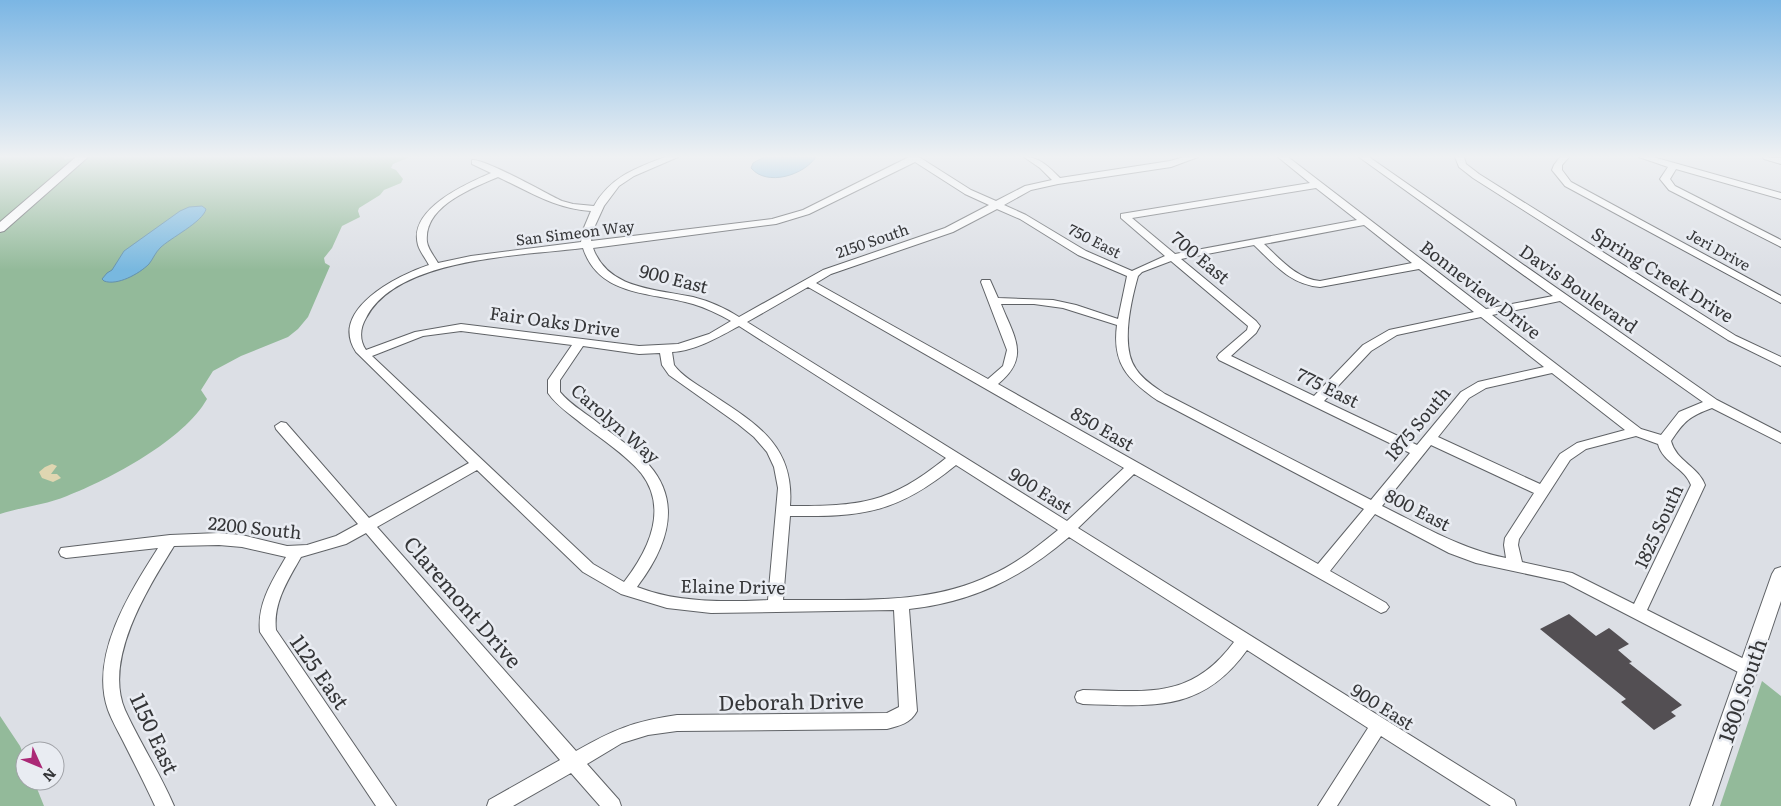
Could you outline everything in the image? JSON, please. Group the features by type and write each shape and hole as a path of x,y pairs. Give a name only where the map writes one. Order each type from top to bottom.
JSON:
{"main road":[{"path":"0,228 39,195"},
{"name":"1800 South","path":"1701,806 1781,574"}],"street":[{"path":"435,266 422,241 424,226 430,216 455,195"},
{"path":"543,195 572,207 598,209"},
{"path":"587,246 587,231 606,195"},
{"name":"San Simeon Way","path":"435,266 471,259 750,226 783,220 806,212 841,195"},
{"name":"750 East","path":"974,195 1023,217 1082,253 1133,275"},
{"name":"2150 South","path":"738,321 807,282 835,269 949,230 1014,195"},
{"name":"700 East","path":"1223,357 1252,331 1254,326 1124,216 1257,195"},
{"name":"Bonneview Drive","path":"1329,195 1636,432 1664,441"},
{"name":"Davis Boulevard","path":"1416,195 1713,403 1781,439"},
{"name":"Spring Creek Drive","path":"1505,195 1732,338 1781,362"},
{"name":"Jeri Drive","path":"1587,195 1781,300"},
{"path":"1685,195 1781,244"},
{"path":"1133,275 1146,265 1172,256 1365,222"},
{"path":"1256,241 1297,279 1308,284 1320,284 1421,265"},
{"name":"900 East","path":"587,246 590,257 597,267 620,283 644,292 709,305 738,321 1507,806"},
{"name":"Elaine Drive","path":"435,266 410,276 388,288 363,311 356,333 359,348 588,568 626,590 654,599 683,605 714,607 901,604 961,594 995,580 1030,560 1133,467"},
{"name":"800 East","path":"1133,275 1130,284 1121,348 1124,361 1131,374 1153,392 1463,553 1567,577 1748,669"},
{"name":"850 East","path":"807,282 1381,607"},
{"path":"986,282 1011,343 1013,357 1004,374 989,385"},
{"path":"1316,402 1367,348 1383,337 1404,329 1562,297"},
{"path":"995,302 1032,301 1056,304 1082,310 1108,321 1124,324"},
{"name":"Fair Oaks Drive","path":"365,355 414,334 452,327 476,328 639,350 666,350 703,341 738,321"},
{"name":"Carolyn Way","path":"580,342 554,380 554,393 646,470 661,496 663,507 660,532 640,573 626,590"},
{"path":"666,350 668,365 673,372 758,433 770,446 783,470 783,511 775,606"},
{"name":"775 East","path":"1223,357 1418,451"},
{"name":"1875 South","path":"1320,572 1458,401 1472,390 1488,384 1555,368"},
{"path":"1664,441 1681,415 1713,403"},
{"name":"Claremont Drive","path":"281,426 612,806"},
{"path":"1515,565 1511,541 1559,464 1573,451 1593,442 1636,432"},
{"path":"1428,438 1542,491"},
{"name":"1825 South","path":"1638,613 1698,485 1693,475 1667,452 1664,441"},
{"path":"783,511 848,510 880,504 908,492 955,458"},
{"name":"2200 South","path":"66,552 170,541 231,539 296,553 330,545 478,464"},
{"name":"1150 East","path":"165,806 116,709 113,696 112,671 116,645 125,618 170,541"},
{"name":"1125 East","path":"296,553 269,604 267,614 268,632 387,806"},
{"name":"Deborah Drive","path":"496,806 617,737 648,727 663,724 886,721 903,716 908,711 901,604"},
{"path":"1083,697 1159,696 1189,690 1220,671 1244,640"},
{"path":"1327,806 1379,725"}],"green space":[{"path":"0,195 380,195 359,208 360,217 342,226 332,248 324,258 325,263 330,266 308,317 298,329 288,337 241,356 213,371 201,390 207,399 196,414 181,429 144,457 84,489 50,502 0,514"},
{"path":"1762,681 1781,696 1781,806 1720,806"},
{"path":"0,716 17,741 15,741 15,791 38,791 44,806 0,806"}],"sand":[{"path":"52,464 57,466 51,474 57,474 61,478 53,482 42,478 39,472"}],"water":[{"path":"202,206 206,209 204,214 160,248 149,264 140,272 115,282 102,279 112,270 124,251 180,211 189,207"}],"building":[{"path":"1569,614 1596,636 1609,628 1629,644 1618,650 1632,662 1629,663 1682,705 1671,712 1676,716 1654,730 1621,702 1626,699 1540,629"}]}
